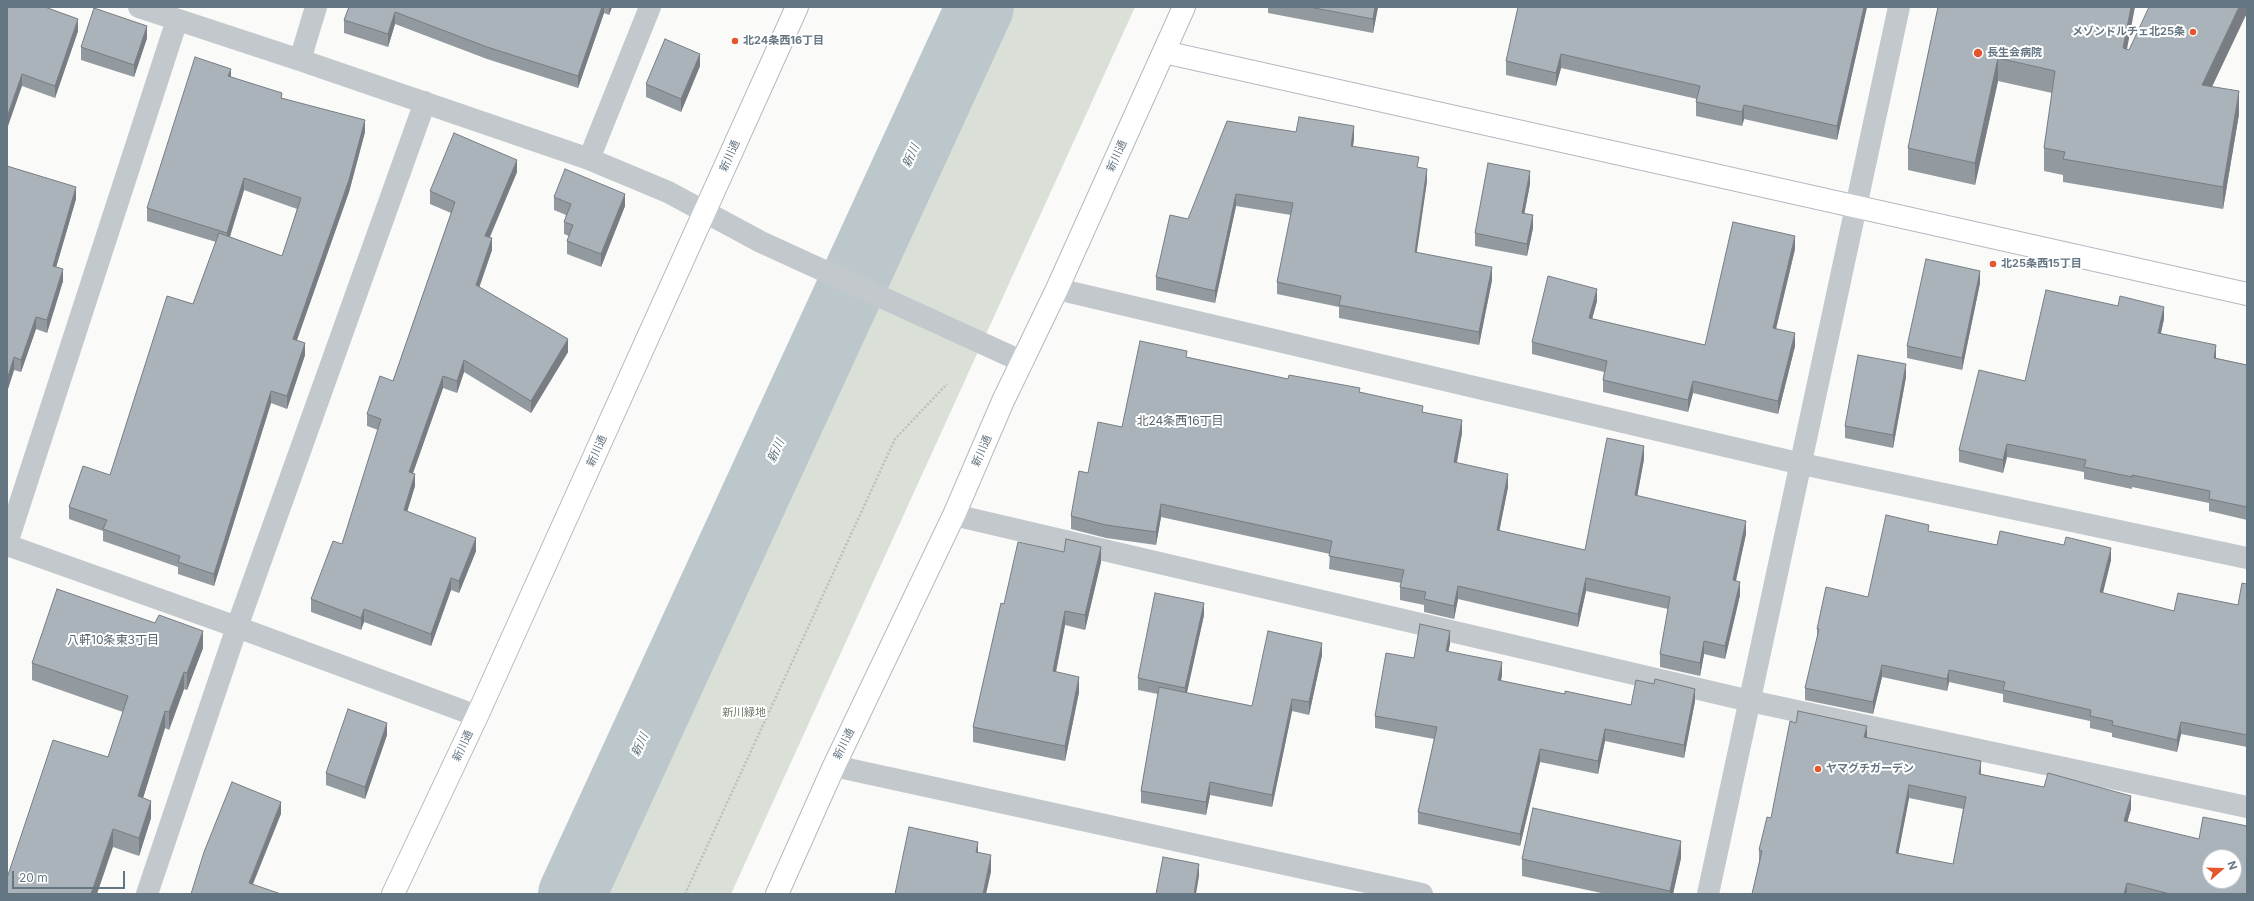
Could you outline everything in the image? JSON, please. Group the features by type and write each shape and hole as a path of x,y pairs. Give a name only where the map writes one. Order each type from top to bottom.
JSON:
{"street":[{"path":"139,7 425,102 589,159 668,192 761,242 1023,362"},
{"path":"300,60 316,7"},
{"path":"589,159 650,7"},
{"name":"新川通","path":"393,894 477,716 797,7"},
{"name":"新川通","path":"777,894 834,766 954,515 1003,401 1057,289 1184,7"},
{"path":"1708,894 1802,464 1899,7"},
{"path":"177,20 7,544 237,626 477,716"},
{"path":"1164,52 2247,294"},
{"path":"147,894 237,626 425,102"},
{"path":"1057,289 1802,464 2247,558"},
{"path":"954,515 1750,701 2247,807"},
{"path":"834,766 1422,894"}],"path":[{"path":"685,894 895,439 947,384"}],"green space":[{"name":"新川緑地","path":"998,7 1135,7 731,894 592,894"}],"building":[{"path":"7,7 45,7 78,19 55,86 22,74 7,117"},
{"path":"349,7 602,7 578,76 487,47 395,12 388,34 344,20"},
{"path":"1309,7 1375,7 1373,19"},
{"path":"1518,7 1864,7 1837,126 1744,105 1742,112 1696,102 1700,86 1561,54 1556,73 1506,61"},
{"path":"1938,7 2131,7 2123,48 2129,50 2149,7 2239,7 2202,85 2239,91 2223,187 2063,159 2065,152 2044,148 2055,71 1998,58 1975,163 1908,148"},
{"path":"94,8 147,26 134,65 81,47"},
{"path":"665,39 700,54 681,99 646,84"},
{"path":"195,57 231,69 228,76 282,93 281,98 365,120 349,180 293,339 305,343 287,396 271,391 214,574 178,562 180,556 103,529 107,520 69,507 83,466 110,475 167,296 193,304 219,233 282,256 301,198 244,178 227,233 147,208"},
{"path":"1299,117 1354,126 1351,146 1419,157 1417,167 1427,169 1415,252 1492,267 1479,332 1339,305 1341,296 1277,282 1293,203 1236,194 1215,291 1156,277 1170,215 1188,219 1227,121 1296,132"},
{"path":"454,133 517,160 485,236 492,238 476,285 568,339 531,401 464,360 457,381 443,376 409,472 415,474 404,510 476,538 459,581 451,578 431,634 364,609 361,618 311,599 333,541 342,544 381,419 367,414 380,376 393,381 455,202 430,191"},
{"path":"1488,163 1530,171 1522,213 1533,215 1527,244 1475,233"},
{"path":"7,166 76,187 53,266 63,269 47,320 36,317 21,360 14,357 7,380"},
{"path":"565,169 625,194 601,254 567,241 573,225 564,222 571,204 554,197"},
{"path":"1733,222 1795,236 1773,328 1795,333 1778,401 1693,381 1688,400 1603,380 1607,361 1532,342 1548,276 1597,289 1589,318 1705,345"},
{"path":"1926,259 1980,271 1962,358 1907,346"},
{"path":"2046,290 2118,306 2120,296 2164,307 2158,333 2216,345 2214,358 2247,365 2247,507 2209,499 2210,491 2084,467 2086,460 2007,444 2003,460 1959,450 1979,370 2025,381"},
{"path":"1140,341 1187,351 1186,357 1288,379 1289,375 1360,388 1359,392 1423,406 1422,412 1462,420 1454,462 1508,474 1497,530 1585,550 1607,438 1644,446 1635,495 1746,521 1733,580 1740,582 1725,646 1704,641 1700,663 1660,654 1670,597 1586,578 1578,614 1458,586 1454,606 1424,599 1426,592 1400,587 1404,570 1329,556 1332,541 1161,504 1156,532 1106,525 1071,516 1079,471 1088,473 1098,422 1122,427"},
{"path":"1858,355 1906,364 1893,435 1845,426"},
{"path":"1886,515 1929,525 1928,531 1997,545 2000,531 2064,545 2066,537 2111,548 2100,592 2174,611 2178,593 2238,605 2242,583 2247,584 2247,735 2181,722 2177,740 2112,725 2113,721 2090,716 2091,710 2003,690 2005,682 1949,670 1947,679 1882,665 1873,702 1805,688 1819,629 1817,629 1826,587 1868,597"},
{"path":"1066,539 1101,547 1085,615 1065,611 1053,671 1079,677 1065,746 973,727 1001,603 1004,604 1018,542 1064,552"},
{"path":"57,589 155,623 159,615 203,631 187,673 184,672 169,712 165,711 138,796 151,801 139,838 113,829 91,894 7,894 7,878 53,740 108,757 128,696 32,663"},
{"path":"1155,593 1204,603 1185,688 1138,678"},
{"path":"1420,624 1450,631 1446,651 1502,662 1498,680 1565,694 1565,691 1631,705 1636,680 1654,684 1655,679 1695,689 1684,745 1605,729 1598,761 1540,749 1520,834 1418,812 1437,727 1375,716 1386,653 1414,658"},
{"path":"1268,631 1322,643 1309,702 1292,699 1272,795 1210,782 1206,802 1141,791 1159,687 1252,706"},
{"path":"348,709 387,723 365,787 326,773"},
{"path":"1798,711 1867,726 1864,737 1981,761 1979,774 2044,787 2048,773 2131,796 2124,821 2199,839 2203,817 2247,826 2247,894 2170,894 2127,883 2124,894 1752,894 1762,851 1759,850 1767,817 1771,818 1790,721 1796,723","holes":["1909,785 1966,797 1953,864 1896,853"]},
{"path":"232,782 281,802 249,883 281,894 191,894 204,852"},
{"path":"1533,808 1681,841 1670,891 1522,859"},
{"path":"909,827 978,842 976,852 991,855 983,894 895,894"},
{"path":"1163,857 1199,864 1194,894 1156,894"}],"waterway":[{"name":"新川","path":"572,894 980,7"}],"place":[{"name":"メゾンドルチェ北25条","path":"2193,32"},
{"name":"北24条西16丁目","path":"735,41"},
{"name":"長生会病院","path":"1978,53"},
{"name":"北25条西15丁目","path":"1993,264"},
{"name":"ヤマグチガーデン","path":"1818,769"}],"district":[{"name":"北24条西16丁目","path":"1180,421"},
{"name":"八軒10条東3丁目","path":"113,640"}]}
